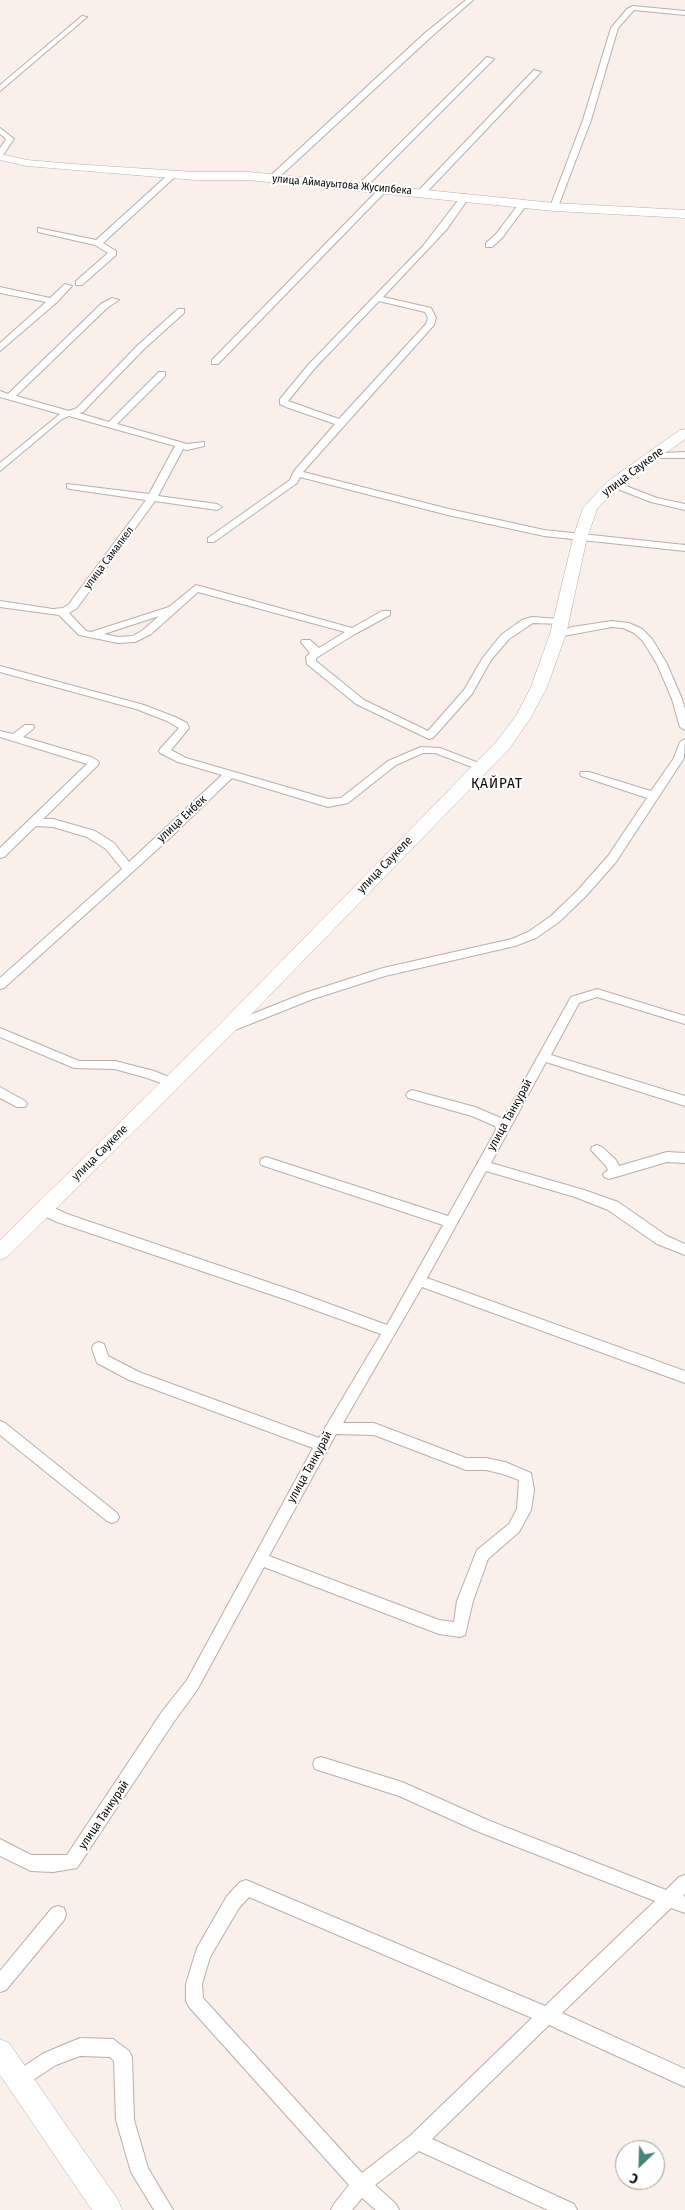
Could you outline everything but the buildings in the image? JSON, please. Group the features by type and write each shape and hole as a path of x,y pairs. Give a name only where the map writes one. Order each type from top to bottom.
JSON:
{"street":[{"path":"273,178 428,35 470,0"},
{"path":"554,206 586,120 615,28 629,10 634,8 685,12"},
{"path":"0,89 84,17"},
{"path":"360,188 490,59"},
{"path":"422,192 537,72"},
{"path":"0,130 10,140 0,167"},
{"name":"улица Аймауытова Жусипбека","path":"4,156 47,165 173,175 273,178 554,206 685,214"},
{"path":"98,243 173,175"},
{"path":"215,362 383,190"},
{"path":"341,423 289,405 284,402 284,399 312,366 402,274 444,227 466,196"},
{"path":"489,244 499,236 524,203"},
{"path":"41,230 98,243 113,253 79,283"},
{"path":"0,348 53,302 68,286"},
{"path":"0,290 53,302"},
{"path":"211,540 294,481 341,423 430,325 432,318 428,310 377,298"},
{"path":"11,396 104,306 115,300"},
{"path":"0,468 52,423 80,410 141,347 181,311"},
{"path":"111,425 162,374"},
{"path":"0,394 180,445 193,447 201,444"},
{"name":"улица Саукеле","path":"0,1252 226,1029 502,744 523,718 539,687 558,628 580,538 590,508 612,484 685,433"},
{"name":"улица Самалкел","path":"61,611 73,606 152,498 180,445"},
{"path":"658,453 664,456 685,455"},
{"path":"298,474 448,512 544,533 685,548"},
{"path":"612,484 654,500 685,507"},
{"path":"70,486 217,508"},
{"path":"0,604 44,611 61,611 83,633 118,640 134,639 147,632 196,588 351,632"},
{"path":"89,634 98,633 173,609"},
{"path":"386,613 316,654 310,659 311,662 360,702 429,736"},
{"path":"430,749 429,736 468,692 487,659 505,637 526,622 532,620 572,630 612,624 625,625 638,631 647,639 662,664 677,699 685,727"},
{"path":"306,642 316,654"},
{"path":"0,669 140,707 171,719 183,725 184,728 178,738 164,751 182,760 328,803 344,801 392,763 413,752 430,749 480,767"},
{"path":"15,738 29,727"},
{"path":"0,734 87,759 94,763 0,854"},
{"path":"226,1029 309,996 383,972 515,942 532,935 555,919 582,893 612,859 679,758 685,742"},
{"name":"улица Енбек","path":"0,985 166,835 230,774"},
{"path":"585,774 654,796"},
{"path":"33,822 53,823 91,834 110,846 120,861 128,868"},
{"name":"улица Танкурай","path":"0,1846 14,1856 32,1863 71,1862 167,1718 192,1685 332,1428 390,1332 574,1000 597,994 685,1020"},
{"path":"0,1032 78,1065 115,1065 150,1074 172,1083"},
{"path":"543,1057 685,1101"},
{"path":"0,1092 21,1104"},
{"path":"412,1095 475,1112 501,1123 502,1129"},
{"path":"597,1150 611,1162 612,1173 667,1157 685,1158"},
{"path":"266,1162 451,1222"},
{"path":"483,1164 579,1193 613,1206 662,1240 685,1250"},
{"path":"44,1209 62,1218 292,1296 390,1332"},
{"path":"419,1280 685,1377"},
{"path":"99,1348 102,1359 111,1366 322,1446"},
{"path":"0,1427 112,1517"},
{"path":"259,1559 439,1627 460,1630 465,1601 482,1554 514,1528 524,1510 527,1490 526,1477 505,1468 486,1464 466,1464 374,1429 351,1430 332,1428"},
{"path":"321,1764 402,1789 485,1827 685,1905"},
{"path":"340,2210 361,2185 417,2142 685,1883"},
{"path":"390,2210 361,2185 195,2001 194,1984 203,1954 233,1902 246,1888 548,2016 685,2078"},
{"path":"0,1984 58,1914"},
{"path":"18,2080 50,2059 80,2048 113,2048 123,2058 125,2120 140,2172 164,2210"},
{"path":"0,2052 108,2210"},
{"path":"417,2142 568,2210"}],"district":[{"name":"ҚАЙРАТ","path":"497,784"}]}
